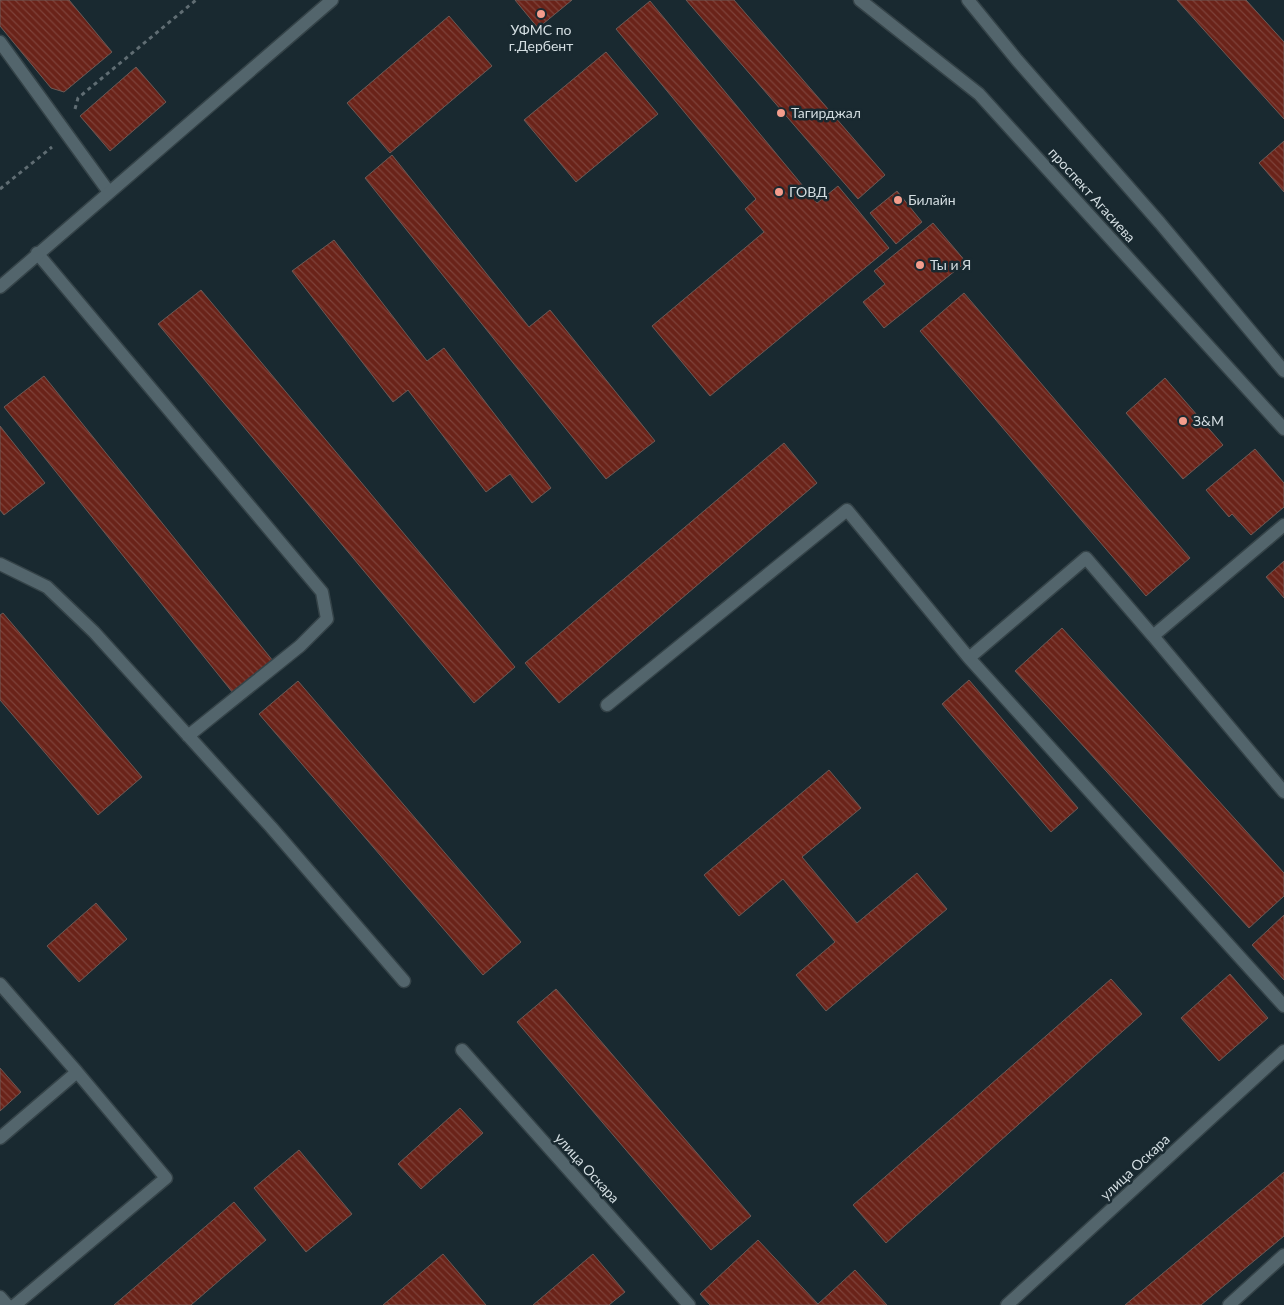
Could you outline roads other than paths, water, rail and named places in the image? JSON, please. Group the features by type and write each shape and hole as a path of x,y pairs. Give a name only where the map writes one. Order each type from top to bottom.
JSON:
{"street":[{"path":"0,287 332,0"},
{"name":"проспект Агасиева","path":"860,0 979,94 1284,429"},
{"path":"968,0 1017,60 1160,223 1284,371"},
{"path":"0,42 109,192"},
{"path":"37,254 322,592 328,619 300,646 188,736"},
{"path":"607,706 846,510 969,658 1284,1006"},
{"path":"1153,636 1284,526"},
{"path":"969,658 1086,558 1284,792"},
{"path":"0,564 47,587 94,632 271,827 404,981"},
{"path":"0,984 166,1178 15,1305"},
{"name":"улица Оскара","path":"462,1050 689,1305"},
{"name":"улица Оскара","path":"1007,1305 1284,1050"},
{"path":"0,1138 77,1072"},
{"path":"1229,1305 1284,1255"},
{"path":"0,1297 7,1305"}],"place":[{"name":"УФМС по г.Дербент","path":"541,14"},
{"name":"Тагирджал","path":"781,113"},
{"name":"ГОВД","path":"779,192"},
{"name":"Билайн","path":"898,200"},
{"name":"Ты и Я","path":"920,265"},
{"name":"З&М","path":"1183,421"}]}
